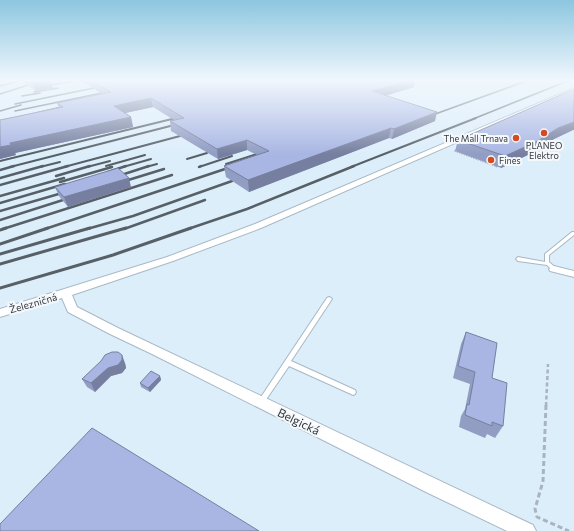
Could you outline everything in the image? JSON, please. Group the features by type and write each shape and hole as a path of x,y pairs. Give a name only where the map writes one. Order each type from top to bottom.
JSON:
{"street":[{"name":"Železničná","path":"0,313 170,259 258,226 538,105"},
{"path":"552,266 574,274"},
{"name":"Belgická","path":"66,293 72,309 114,331 156,350 432,486 528,531"}],"lane":[{"path":"552,266 547,262 546,255 574,233"},
{"path":"518,259 552,266"},
{"path":"261,402 329,299"},
{"path":"287,362 353,392"}],"path":[{"path":"453,149 456,150 454,151 497,167"},
{"path":"548,364 543,481 535,509 537,517 569,531"}],"building":[{"path":"60,105 120,105 114,106 131,117 10,143 11,145 0,147 0,120 63,107"},
{"path":"162,105 415,105 437,112 394,129 391,128 248,180 224,166 269,151 247,140 217,149 170,121 184,118"},
{"name":"The Mall Trnava","path":"538,105 574,105 574,122 558,128 538,141 505,156 458,140"},
{"path":"118,168 129,178 64,197 55,187"},
{"path":"466,332 497,343 492,378 507,383 503,426 492,422 492,426 465,415 467,404 469,405 475,372 458,366"},
{"path":"112,352 118,352 122,355 122,360 118,365 108,368 91,383 82,379 101,361 105,355"},
{"path":"151,371 160,376 148,388 140,383"},
{"path":"92,428 259,531 0,531 0,524"}],"railway":[{"path":"0,111 21,105"},
{"path":"15,111 45,105"},
{"path":"10,119 70,105"},
{"path":"427,117 461,105"},
{"path":"473,119 508,105"},
{"path":"173,119 183,116"},
{"path":"10,119 15,118"},
{"path":"351,167 476,118"},
{"path":"0,121 10,119"},
{"path":"0,161 173,119"},
{"path":"10,167 182,123"},
{"path":"64,167 180,136"},
{"path":"226,164 266,151"},
{"path":"187,159 207,153"},
{"path":"106,166 145,155"},
{"path":"201,166 199,167 232,156"},
{"path":"123,167 151,159"},
{"path":"87,167 110,161"},
{"path":"40,167 60,162"},
{"path":"146,167 157,164"},
{"path":"0,170 14,166"},
{"path":"0,178 43,166"},
{"path":"0,185 68,166"},
{"path":"56,176 90,166"},
{"path":"115,177 149,166"},
{"path":"231,167 235,166"},
{"path":"188,229 247,209 354,166"},
{"path":"60,182 112,167 110,167"},
{"path":"108,172 123,167"},
{"path":"0,244 231,167"},
{"path":"125,181 164,169"},
{"path":"3,229 172,175"},
{"path":"0,196 64,178"},
{"path":"87,229 133,216 232,181"},
{"path":"0,203 65,184"},
{"path":"0,211 69,191"},
{"path":"0,220 63,200"},
{"path":"124,229 205,200"},
{"path":"0,254 90,228"},
{"path":"0,264 126,228"},
{"path":"0,288 113,255 191,228"}],"place":[{"name":"PLANEO Elektro","path":"544,133"},
{"name":"The Mall Trnava","path":"516,138"},
{"name":"Fines","path":"491,160"}]}
